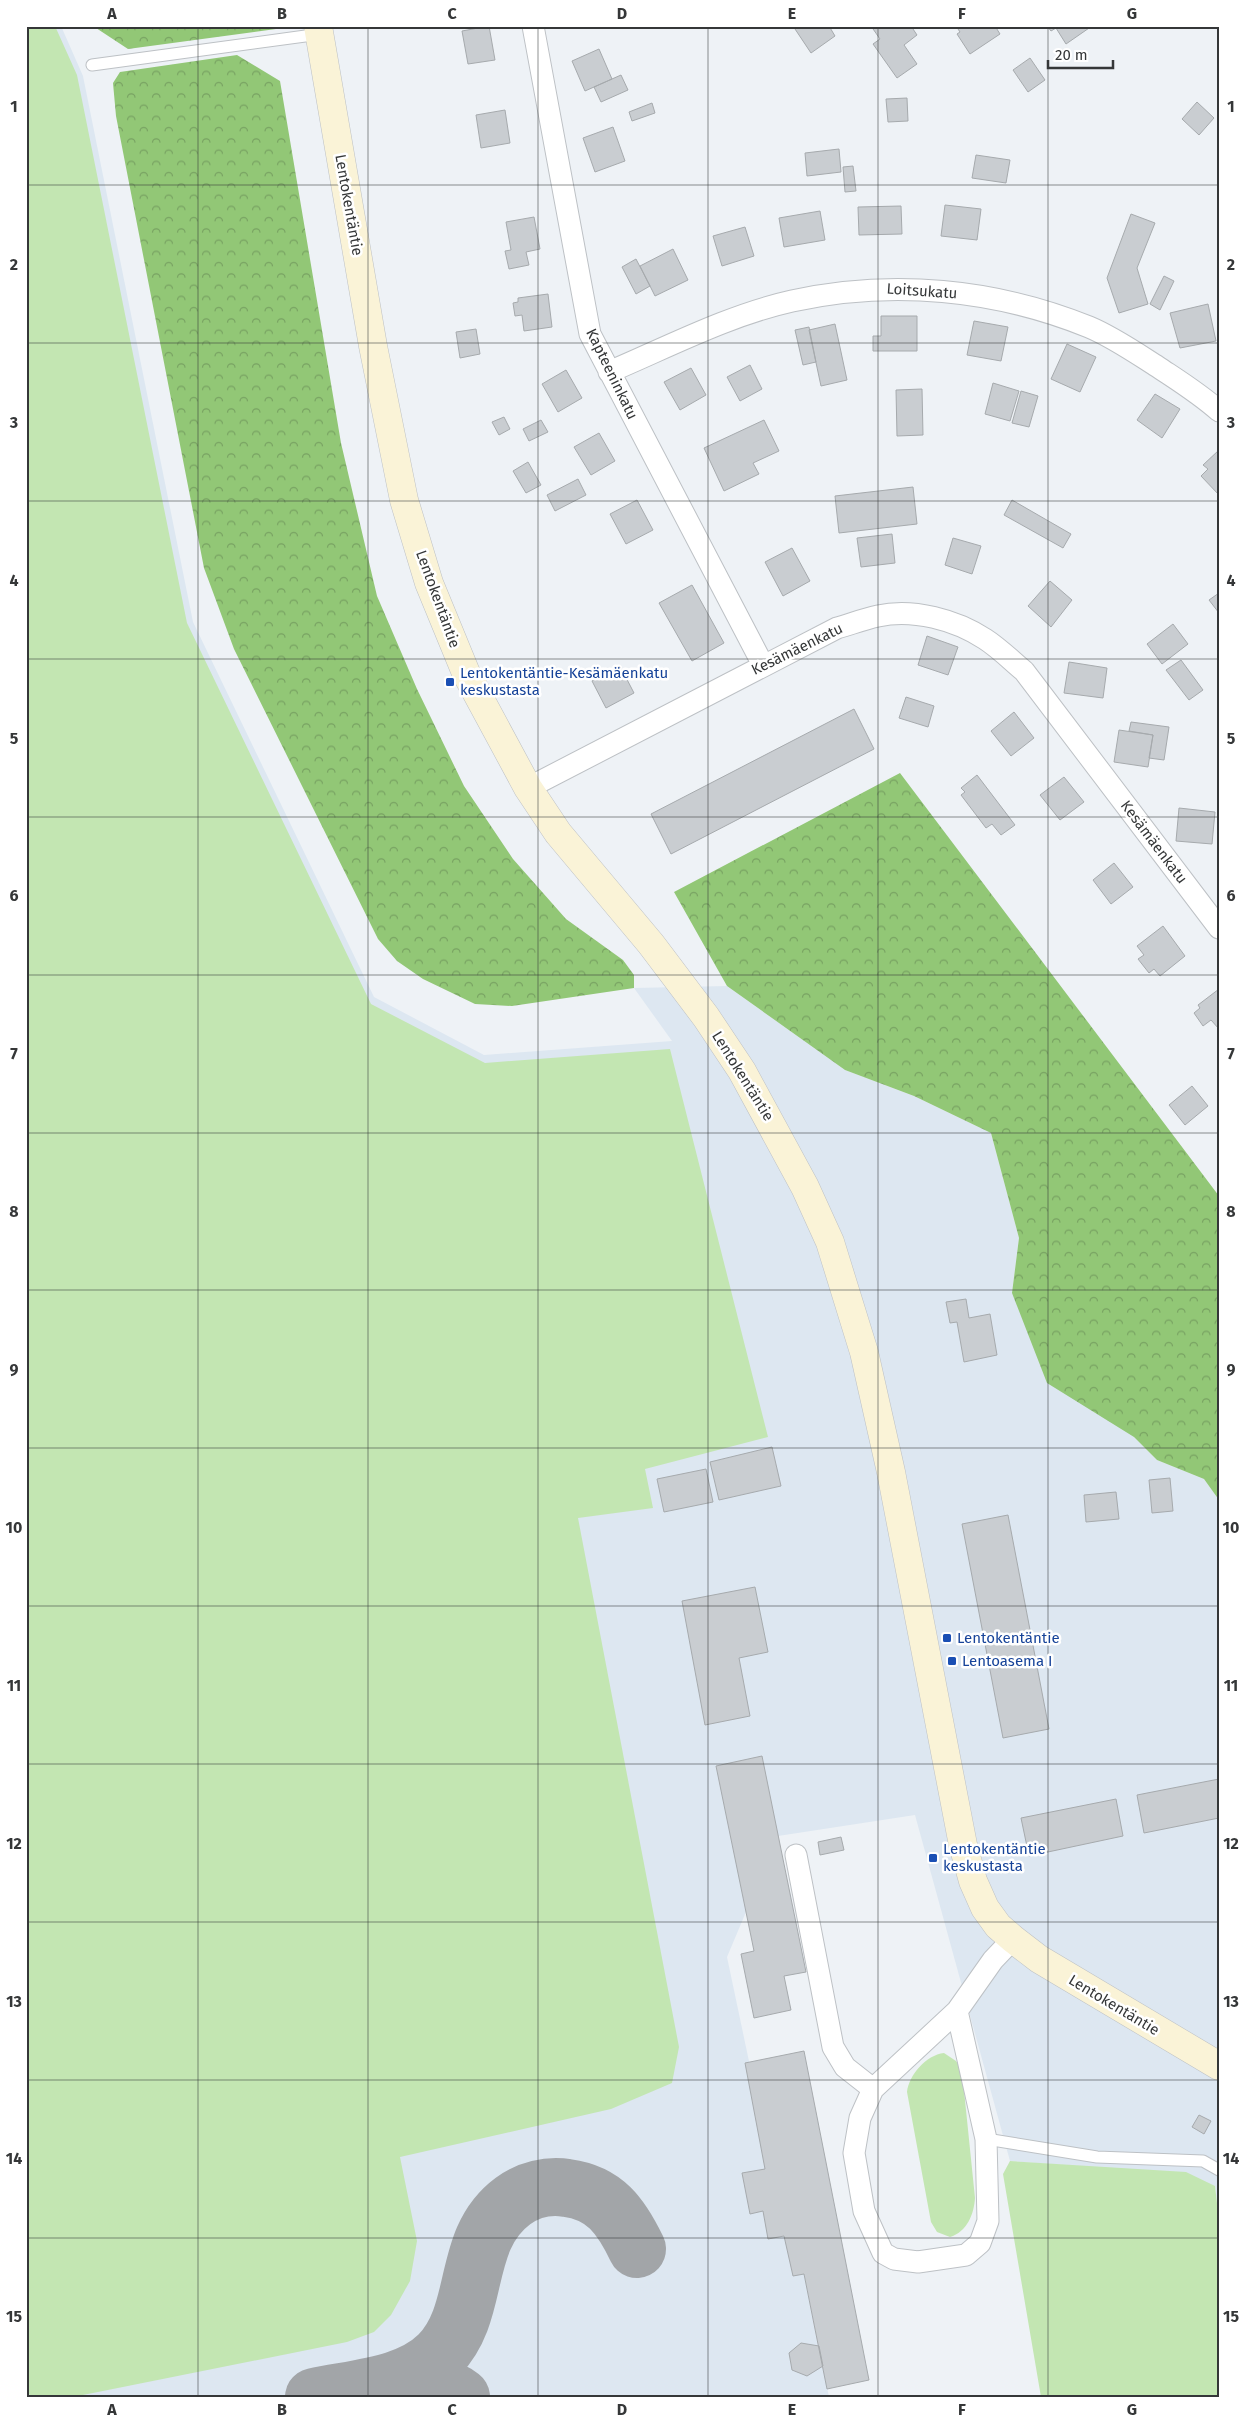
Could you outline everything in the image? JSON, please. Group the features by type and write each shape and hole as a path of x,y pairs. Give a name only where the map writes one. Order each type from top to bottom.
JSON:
{"street":[{"name":"Kapteeninkatu","path":"533,26 590,334 763,665"},
{"name":"Lentokentäntie","path":"319,30 373,346 404,500 429,583 466,673 528,788 558,833 656,951 706,1017 742,1071 801,1178 830,1242 864,1352 892,1472 963,1845 973,1881 985,1908 998,1926 1039,1959 1219,2066"},
{"name":"Loitsukatu","path":"609,372 734,319 792,301 880,289 929,289 1007,300 1090,327 1142,357 1203,397 1219,412"},
{"name":"Kesämäenkatu","path":"528,788 837,628 879,616 903,613 927,616 958,626 986,639 1024,671 1219,928"},
{"path":"796,1855 833,2047 845,2067 873,2089"},
{"path":"958,2011 986,2139 988,2221 980,2243 966,2255 918,2262 894,2260 883,2253 864,2211 854,2153 860,2118 873,2089 958,2011 993,1960 1013,1939"}],"lane":[{"path":"92,64 319,30"},
{"path":"986,2139 1097,2157 1203,2162 1219,2170"}],"shaded area":[{"path":"26,26 61,26 83,76 193,622 374,997 484,1055 672,1041 634,988 727,986 845,1070 914,1096 991,1133 1019,1238 1012,1293 1134,1437 1157,1460 1204,1479 1219,1500 1219,2220 1215,2186 1089,2167 1010,2161 915,1815 778,1836 727,1957 794,2275 804,2274 829,2397 26,2397"}],"green space":[{"path":"26,26 55,26 77,75 187,623 371,1004 485,1063 670,1049 768,1437 645,1469 653,1508 578,1518 679,2047 672,2083 611,2109 400,2157 417,2241 410,2281 391,2315 374,2332 347,2342 73,2397 35,2397 26,2393"},
{"path":"93,26 276,26 276,29 128,49"},
{"path":"237,55 280,81 341,443 377,596 417,689 464,786 513,859 566,919 623,960 634,975 634,988 512,1006 475,1004 423,979 397,961 378,939 234,649 204,568 116,116 113,83 120,72"},
{"path":"900,773 1219,1196 1219,1500 1204,1479 1157,1460 1134,1437 1047,1383 1012,1293 1019,1238 991,1133 914,1096 845,1070 727,986 674,892"},
{"path":"944,2053 956,2061 962,2071 975,2198 969,2222 956,2235 950,2237 937,2232 931,2222 907,2092 911,2079 920,2067 931,2058"},
{"path":"1010,2161 1186,2172 1215,2186 1219,2220 1219,2397 1041,2397 1003,2174"}],"building":[{"path":"489,26 495,60 468,64 462,31"},
{"path":"793,26 829,26 835,36 811,53"},
{"path":"871,26 911,26 917,35 904,45 917,64 897,78 873,44 880,39"},
{"path":"956,26 995,26 1000,34 970,54 957,34 960,32"},
{"path":"1047,26 1092,26 1066,44 1056,28 1051,31"},
{"path":"599,49 612,79 585,91 572,61"},
{"path":"1030,58 1045,80 1028,92 1013,70"},
{"path":"621,75 628,90 601,102 594,87"},
{"path":"907,98 908,121 888,122 886,99"},
{"path":"1197,102 1214,118 1199,135 1182,119"},
{"path":"652,103 655,113 632,121 629,112"},
{"path":"505,110 510,143 481,148 476,115"},
{"path":"613,127 625,161 595,172 583,138"},
{"path":"839,149 841,172 807,176 805,153"},
{"path":"976,155 1010,160 1006,183 972,178"},
{"path":"853,166 856,191 845,192 843,167"},
{"path":"945,205 981,209 977,240 941,236"},
{"path":"901,206 902,234 859,235 858,207"},
{"path":"820,211 825,240 784,247 779,218"},
{"path":"1131,214 1155,223 1137,268 1148,304 1119,313 1107,278"},
{"path":"534,217 540,249 526,252 529,265 509,269 505,251 511,250 506,222"},
{"path":"745,227 754,256 722,266 713,236"},
{"path":"673,249 688,280 655,296 640,266"},
{"path":"636,259 650,286 636,294 622,267"},
{"path":"1164,276 1174,281 1160,310 1150,304"},
{"path":"548,294 552,327 524,331 522,315 515,316 513,303 518,302 518,298"},
{"path":"1208,304 1216,341 1180,348 1170,313"},
{"path":"881,316 917,316 917,351 873,351 873,336 881,336"},
{"path":"974,321 1008,327 1001,361 967,355"},
{"path":"835,324 847,380 821,386 809,330"},
{"path":"809,327 816,362 803,365 795,330"},
{"path":"476,329 480,354 460,358 456,332"},
{"path":"1067,344 1096,357 1080,392 1051,379"},
{"path":"750,365 762,389 740,401 727,377"},
{"path":"691,368 706,395 680,410 664,382"},
{"path":"566,370 582,398 558,412 542,384"},
{"path":"993,383 1019,391 1010,421 985,414"},
{"path":"922,389 923,435 897,436 896,390"},
{"path":"1021,391 1038,396 1029,427 1012,423"},
{"path":"1155,394 1180,409 1162,438 1137,420"},
{"path":"504,417 510,429 499,435 492,422"},
{"path":"541,420 548,432 529,441 523,429"},
{"path":"764,420 779,451 753,463 759,474 724,491 704,448"},
{"path":"599,433 615,461 591,475 574,447"},
{"path":"1219,450 1219,495 1201,476 1208,469 1203,465"},
{"path":"528,462 541,485 526,493 513,471"},
{"path":"578,479 586,495 555,511 547,495"},
{"path":"913,487 917,524 839,533 835,496"},
{"path":"637,500 653,530 626,544 610,514"},
{"path":"1012,500 1071,534 1063,548 1004,515"},
{"path":"892,534 895,563 861,567 857,538"},
{"path":"953,538 981,546 972,574 945,565"},
{"path":"792,548 810,581 783,596 765,562"},
{"path":"1050,581 1072,600 1051,627 1028,606"},
{"path":"692,585 724,643 692,661 659,603"},
{"path":"1219,593 1219,613 1209,600"},
{"path":"1173,624 1188,644 1162,664 1147,644"},
{"path":"927,636 958,647 948,675 918,665"},
{"path":"1181,660 1203,690 1189,700 1166,670"},
{"path":"1069,662 1107,668 1103,698 1064,693"},
{"path":"620,666 634,693 606,708 592,681"},
{"path":"906,697 934,706 928,727 899,718"},
{"path":"854,709 874,749 671,854 651,814"},
{"path":"1014,712 1034,738 1011,756 991,731"},
{"path":"1131,722 1169,727 1164,760 1149,758 1153,735 1129,731"},
{"path":"1119,730 1153,735 1148,767 1114,762"},
{"path":"977,775 1015,825 1001,835 992,824 986,828 961,795 965,792 961,788"},
{"path":"1064,777 1084,802 1060,820 1040,795"},
{"path":"1179,808 1215,812 1212,844 1176,841"},
{"path":"1114,863 1133,887 1111,904 1093,880"},
{"path":"1163,926 1185,956 1160,976 1154,969 1149,973 1138,959 1144,955 1137,946"},
{"path":"1219,989 1219,1029 1211,1020 1203,1026 1194,1013 1200,1008 1198,1005"},
{"path":"1192,1086 1208,1106 1185,1125 1169,1105"},
{"path":"966,1299 969,1318 990,1314 997,1355 964,1362 957,1322 950,1323 946,1302"},
{"path":"772,1447 781,1486 719,1500 710,1462"},
{"path":"706,1469 713,1502 664,1512 657,1479"},
{"path":"1170,1478 1173,1511 1152,1513 1149,1480"},
{"path":"1116,1492 1119,1519 1086,1522 1084,1495"},
{"path":"1008,1515 1049,1729 1003,1738 962,1524"},
{"path":"755,1587 768,1652 739,1658 750,1716 705,1725 682,1601"},
{"path":"762,1756 806,1972 784,1976 791,2010 754,2018 741,1954 754,1951 716,1766"},
{"path":"1219,1779 1219,1818 1144,1833 1137,1795"},
{"path":"1116,1799 1123,1836 1029,1856 1021,1818"},
{"path":"841,1837 844,1850 820,1855 818,1842"},
{"path":"804,2051 869,2380 827,2389 804,2274 793,2276 784,2236 768,2239 763,2211 750,2214 742,2173 765,2169 745,2063"},
{"path":"1199,2115 1211,2121 1204,2134 1192,2127"},
{"path":"801,2343 819,2346 823,2366 807,2376 792,2370 789,2353"}],"taxiway":[{"path":"314,2397 397,2380 426,2365 439,2355 452,2337 461,2318 485,2235 496,2217 513,2201 525,2194 538,2189 560,2187 592,2195 602,2201 618,2217 637,2249"},
{"path":"399,2379 439,2386 461,2397"}],"place":[{"name":"Lentokentäntie-Kesämäenkatu keskustasta","path":"450,682"},
{"name":"Lentokentäntie","path":"947,1638"},
{"name":"Lentoasema I","path":"952,1661"},
{"name":"Lentokentäntie keskustasta","path":"933,1858"}]}
